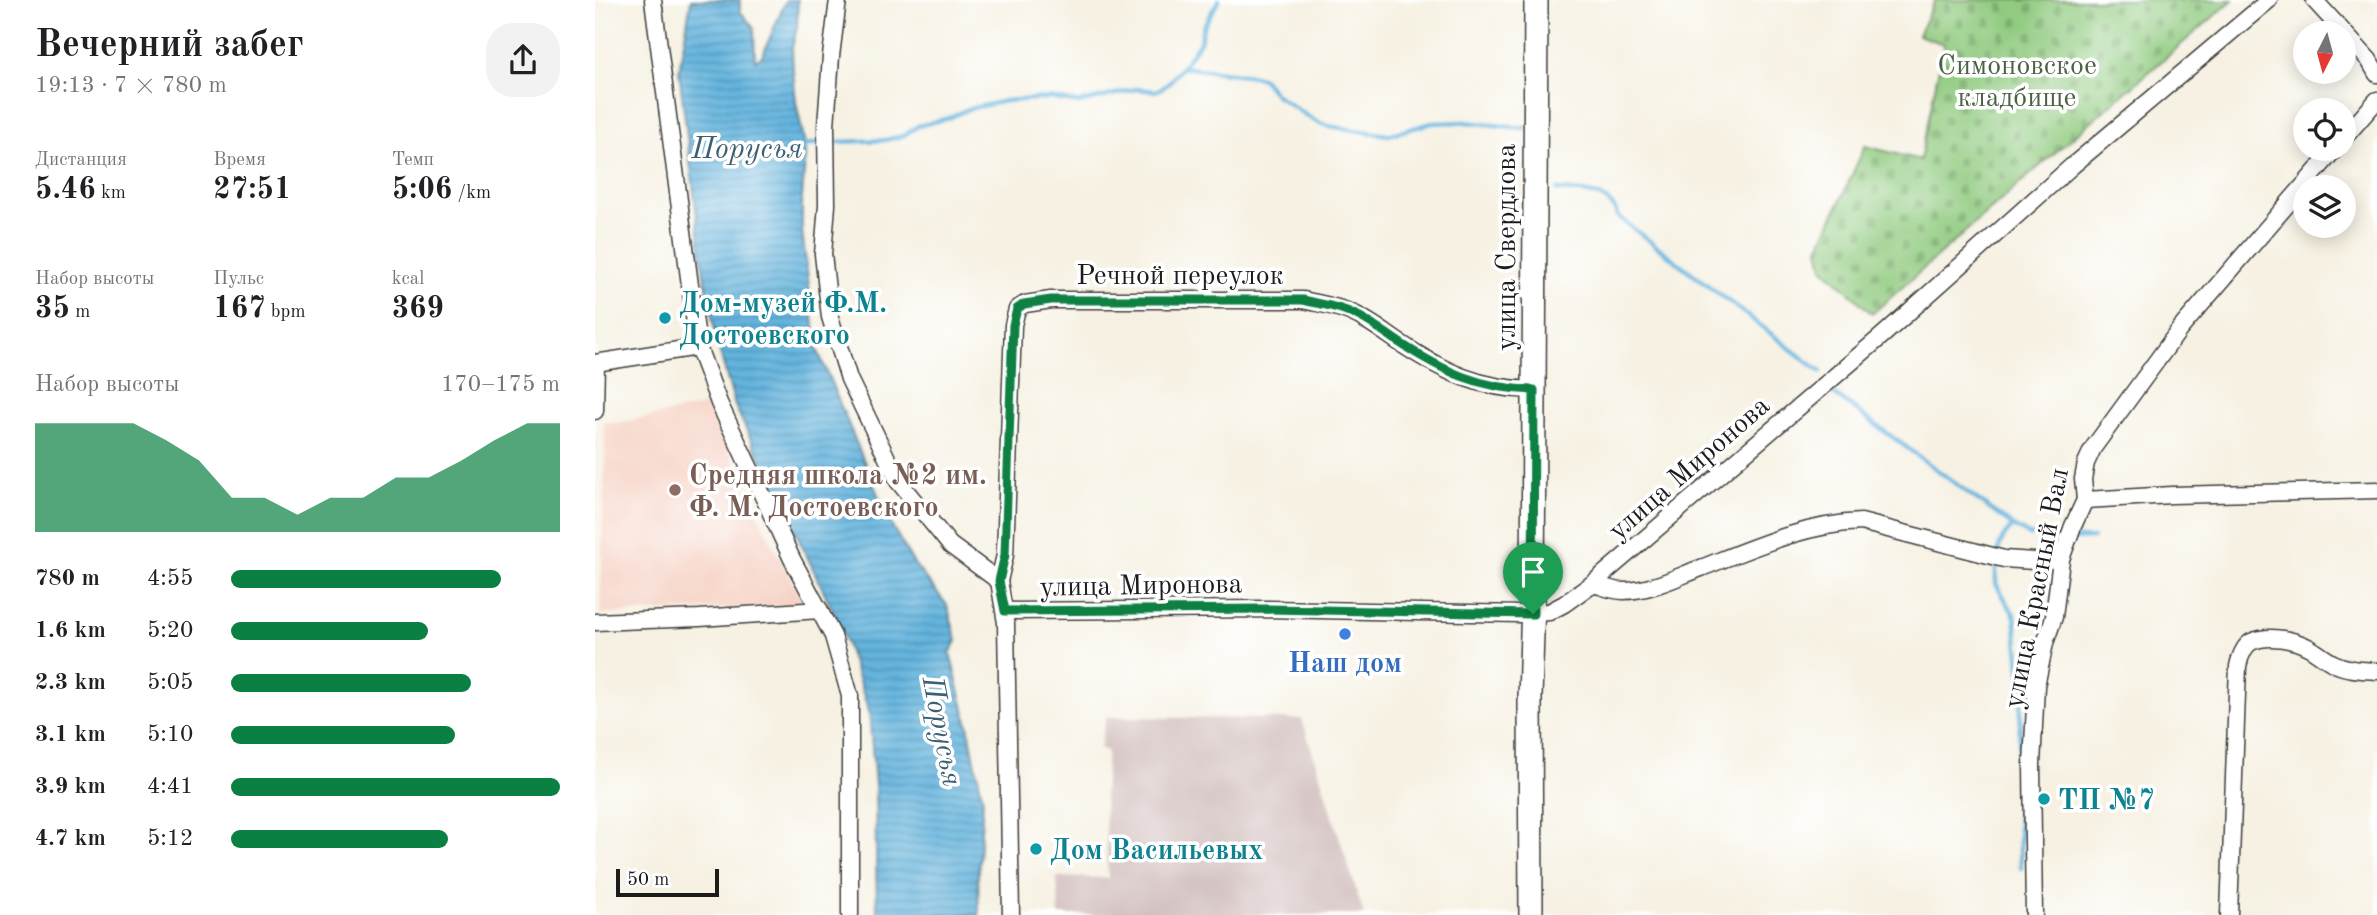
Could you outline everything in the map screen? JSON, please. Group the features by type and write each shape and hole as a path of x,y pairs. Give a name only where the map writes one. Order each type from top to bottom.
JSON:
{"street":[{"path":"653,0 698,347 725,415 792,559 833,636 850,696 850,915"},
{"path":"838,0 826,126 827,205 823,254 830,317 849,379 898,481 950,545 999,581 1005,611 1011,915"},
{"name":"улица Свердлова","path":"1531,915 1536,0"},
{"name":"улица Миронова","path":"1005,611 1268,609 1543,614 1564,604 1592,584 1883,335 2072,166 2269,0"},
{"path":"2314,0 2369,60 2377,74"},
{"path":"2356,124 2377,100"},
{"name":"улица Красный Вал","path":"2034,915 2032,765 2036,686 2045,643 2054,617 2061,559 2085,500 2083,479 2086,463 2093,447 2180,329 2325,161"},
{"name":"Речной переулок","path":"999,581 1005,555 1013,325 1017,309 1024,304 1051,300 1303,300 1333,306 1357,315 1456,376 1495,387 1534,390"},
{"path":"595,411 596,363 698,347"},
{"path":"2085,500 2377,490"},
{"path":"1592,584 1623,591 1644,587 1667,581 1763,544 1844,523 1861,522 2004,559 2061,559"},
{"path":"595,622 820,610"},
{"path":"2229,915 2237,677 2244,649 2251,642 2270,638 2287,640 2308,646 2335,664 2350,669 2377,671"}],"shaded area":[{"name":"Средняя школа №2 им. Ф. М. Достоевского","path":"708,405 760,520 804,605 600,614 604,422 618,423"},
{"path":"1106,717 1302,719 1364,915 1059,915 1057,877 1108,878 1104,795 1107,751 1100,748"}],"green space":[{"name":"Симоновское кладбище","path":"1935,0 2233,0 1872,314 1823,268 1819,248 1865,146 1920,160 1944,44 1918,35"}],"water":[{"name":"Порусья","path":"691,0 740,0 740,11 754,28 755,60 762,56 786,0 798,0 797,27 792,48 793,70 796,102 806,149 802,231 817,349 889,521 914,564 947,605 957,641 950,653 983,800 978,876 979,915 877,915 875,786 869,711 839,623 735,406 717,342 704,275 679,71"}],"waterway":[{"path":"838,142 885,140 903,136 918,126 949,118 968,109 1005,101 1049,98 1079,103 1136,89 1156,91 1167,85 1200,42 1203,27 1219,0"},
{"path":"1182,67 1263,79 1276,95 1313,120 1328,126 1388,135 1432,123 1464,122 1525,128"},
{"path":"801,146 817,143"},
{"path":"1557,190 1601,197 1614,208 1617,216 1821,372"},
{"path":"1834,394 2013,526 2029,535 2064,538"},
{"path":"1998,553 2003,538 2013,526"},
{"path":"2073,539 2093,538"},
{"path":"1996,566 1996,584 2015,616 2022,690 2017,782 2021,868"}],"place":[{"name":"Дом-музей Ф.М. Достоевского","path":"665,318"},
{"name":"Средняя школа №2 им. Ф. М. Достоевского","path":"675,490"},
{"name":"Наш дом","path":"1345,634"},
{"name":"ТП №7","path":"2044,799"},
{"name":"Дом Васильевых","path":"1036,849"}],"route":[{"path":"1051,300 1303,300 1333,306 1357,315 1456,376 1495,387 1534,390 1533,614 1268,609 1005,611 999,581 1005,555 1013,325 1017,309 1024,304 1051,300"}]}
